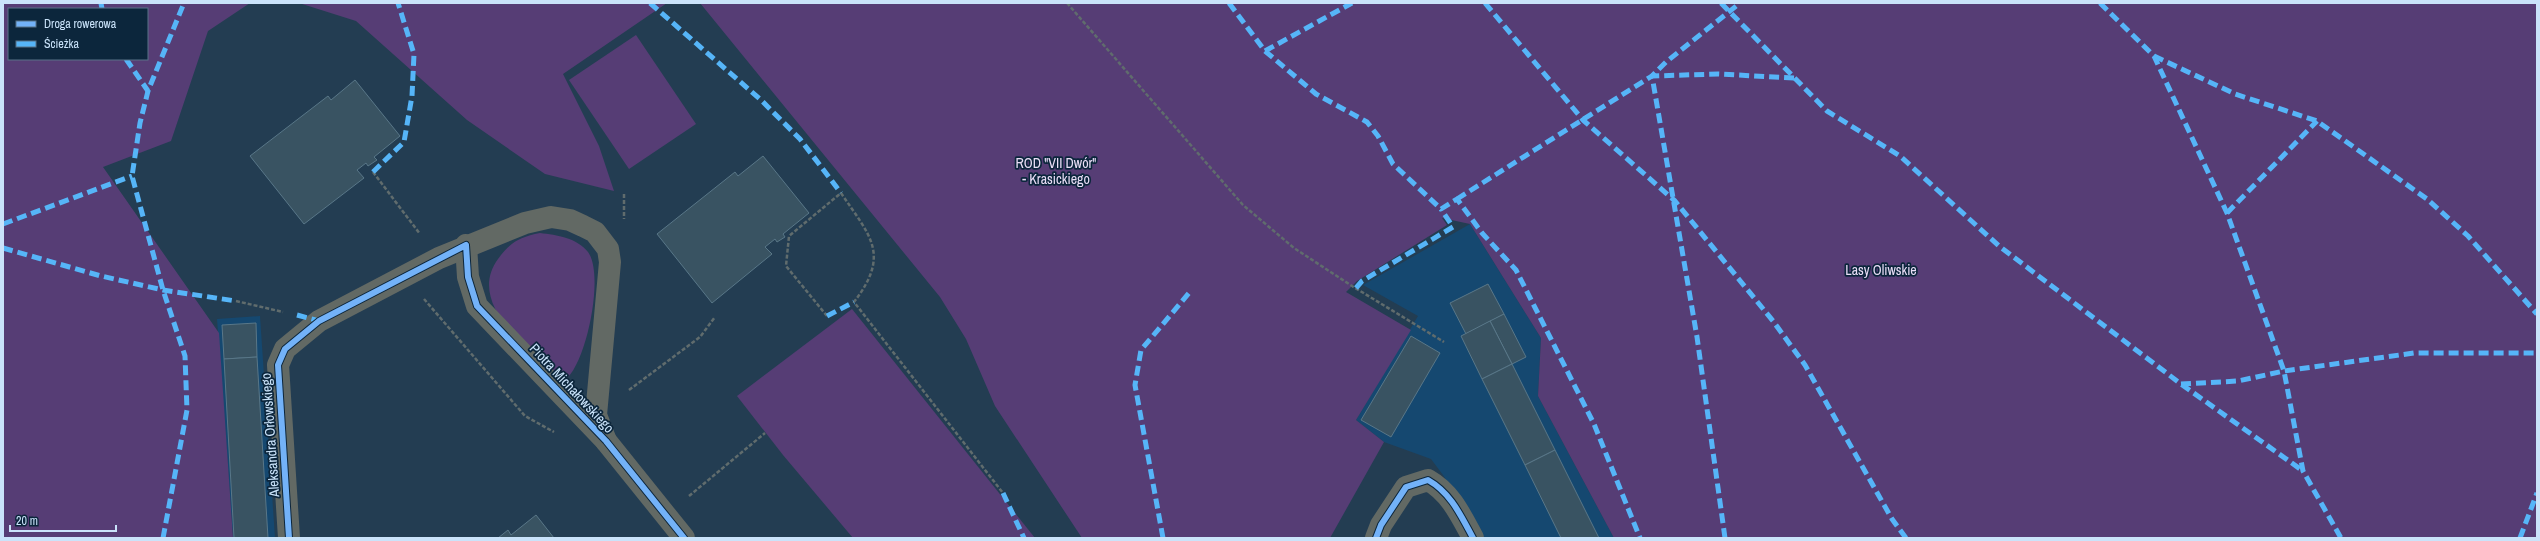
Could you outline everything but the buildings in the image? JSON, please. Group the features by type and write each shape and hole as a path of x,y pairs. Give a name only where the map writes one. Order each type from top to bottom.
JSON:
{"street":[{"name":"Aleksandra Orłowskiego","path":"289,538 278,365 285,349 319,322 404,276 466,245 525,223 551,217 570,220 596,232 608,249 610,262 596,415"},
{"name":"Piotra Michałowskiego","path":"466,245 468,277 478,306 606,441 684,538"},
{"path":"596,415 606,441"},
{"path":"1376,538 1381,525 1406,487 1428,480 1438,486 1456,506 1473,538"}],"path":[{"path":"1067,3 1243,205 1294,248 1352,286 1444,342"},
{"path":"373,172 439,258"},
{"path":"827,316 786,266 789,236 840,193 872,238 876,261 861,293 854,302 1003,493"},
{"path":"624,194 624,220"},
{"path":"420,234 405,252 404,276 525,416 557,434"},
{"path":"236,301 289,314"},
{"path":"596,415 700,336 715,317"},
{"path":"706,481 765,433"}],"shaded area":[{"path":"1470,224 1541,338 1538,396 1614,538 1481,538 1443,475 1431,459 1384,442 1356,420 1418,316 1363,285"},
{"path":"260,316 275,538 233,538 217,319"}],"green space":[{"path":"3,3 250,3 208,31 171,141 103,167 219,333 233,538 3,538"},
{"path":"299,3 667,3 563,74 599,146 614,191 545,174 467,120 356,21"},
{"name":"Lasy Oliwskie","path":"700,3 2537,3 2537,538 1614,538 1538,396 1541,338 1470,224 1442,218 1447,225 1357,281 1346,292 1411,330 1356,420 1384,442 1330,538 1082,538 995,406 966,339 940,297"},
{"path":"636,35 696,124 629,169 569,80"},
{"path":"540,233 560,236 578,243 588,252 593,263 595,280 591,319 580,357 573,371 565,380 555,377 504,324 495,308 490,292 490,276 502,253 516,241 527,236"},
{"path":"852,309 1035,538 853,538 783,455 737,396"}],"marked path":[{"path":"101,3 102,8"},
{"path":"163,538 187,410 185,356 163,290 132,176 140,123 148,91 184,3"},
{"path":"373,172 404,142 412,96 414,54 398,3"},
{"path":"650,3 761,100 800,139 841,193"},
{"path":"1229,3 1265,51 1316,94 1367,122 1378,136 1393,164 1441,209 1457,199 1482,233 1516,270 1594,424 1640,538"},
{"path":"1265,51 1352,3"},
{"path":"1485,3 1583,120 1675,201 1773,321 1805,365 1892,519 1906,538"},
{"path":"1721,3 1827,111 1900,156 1999,246 2181,384 2303,471"},
{"path":"1457,199 1652,76 1666,62 1740,3"},
{"path":"2100,3 2154,56 2227,213 2284,371 2303,471 2341,538"},
{"path":"2154,56 2235,94 2317,121 2427,199 2468,236 2537,314"},
{"path":"127,60 148,91"},
{"path":"1725,538 1697,337 1652,76 1718,74 1794,78"},
{"path":"2227,213 2317,121"},
{"path":"3,224 132,176"},
{"path":"1356,288 1362,281 1453,227 1441,209"},
{"path":"3,248 101,276 163,290 236,301"},
{"path":"1163,538 1135,385 1141,350 1189,293"},
{"path":"827,316 854,302"},
{"path":"297,315 319,321"},
{"path":"2181,384 2238,381 2284,371 2414,353 2537,353"},
{"path":"1003,493 1024,538"},
{"path":"2520,538 2537,493"}],"cycle path":[{"path":"289,538 278,365 285,349 319,321 466,245 468,277 477,306 606,441 684,538"},
{"path":"1376,538 1381,525 1406,487 1428,480 1436,485 1449,498 1460,513 1473,538"}],"park label":[{"name":"ROD \"VII Dwór\" - Krasickiego","path":"1056,172"}]}
